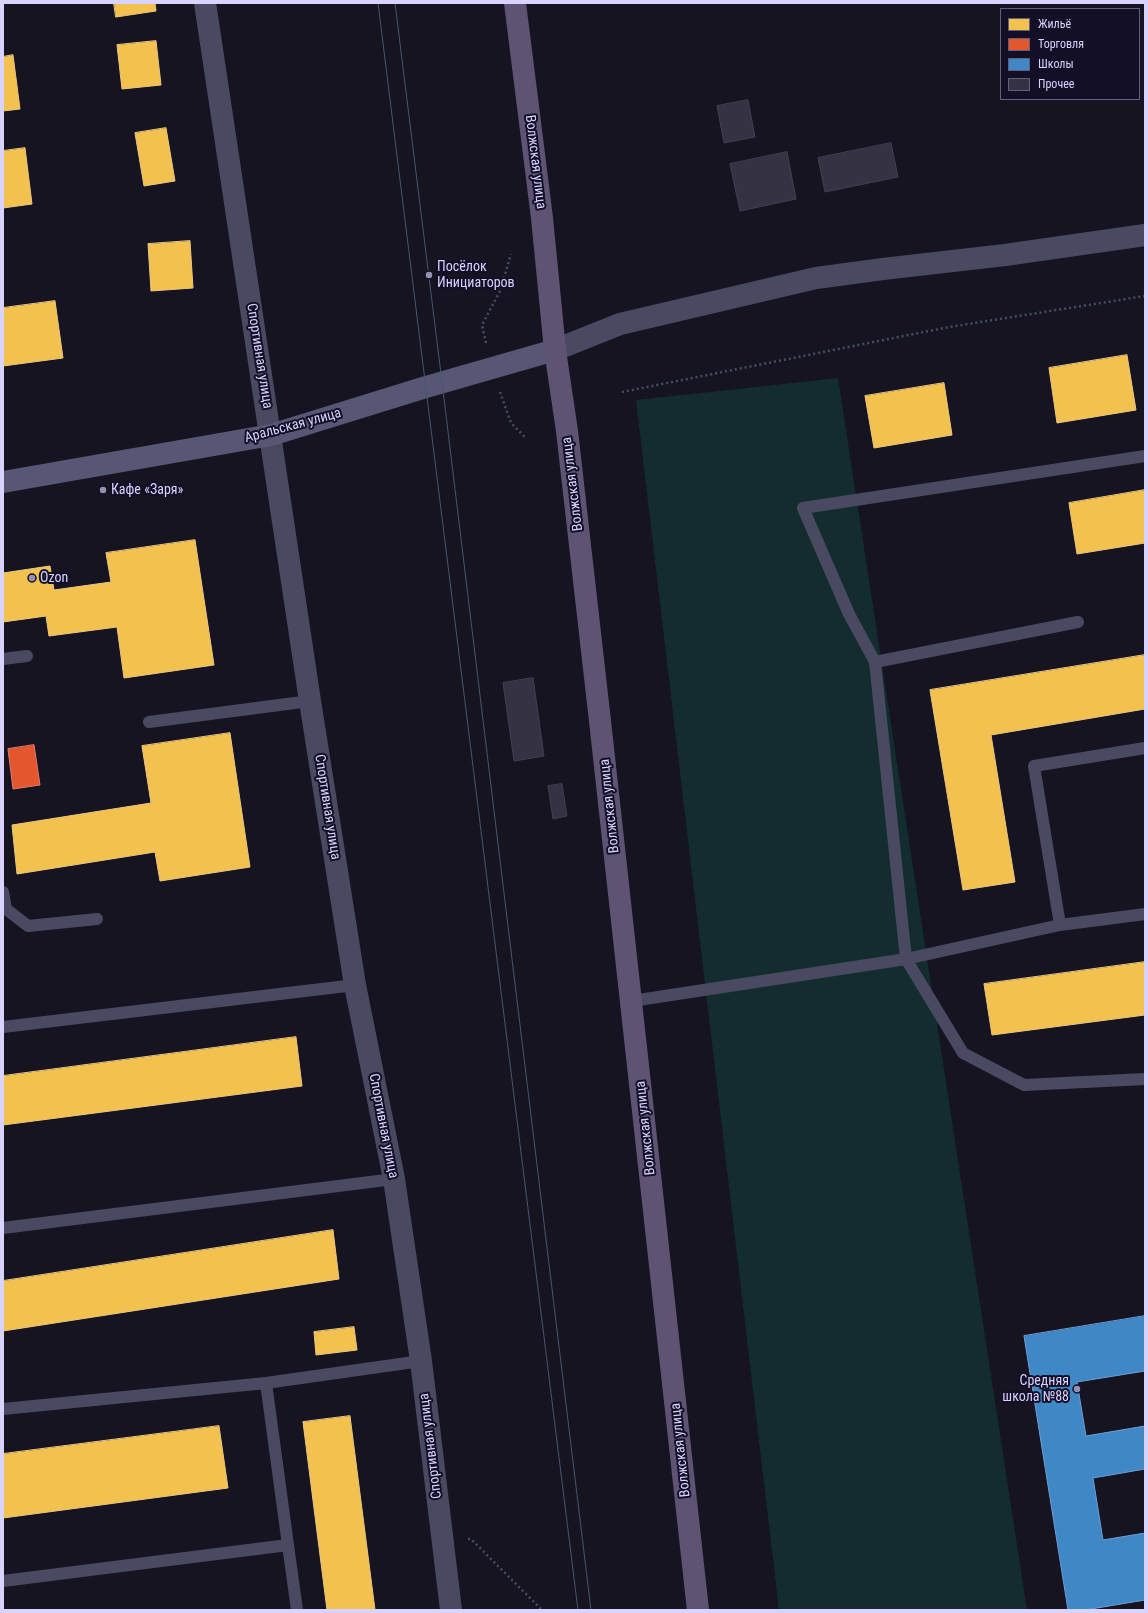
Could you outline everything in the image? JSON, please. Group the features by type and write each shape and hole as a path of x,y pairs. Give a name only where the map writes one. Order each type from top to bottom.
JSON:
{"main road":[{"name":"Волжская улица","path":"515,3 542,218 555,350 567,431 632,1001 698,1610"}],"street":[{"name":"Спортивная улица","path":"205,3 310,700 355,986 394,1179 421,1361 451,1610"},
{"path":"555,350 620,324 816,278 1005,255 1145,235"},
{"name":"Аральская улица","path":"3,482 271,435 426,387 555,350"}],"lane":[{"path":"1145,456 803,508 849,614 875,662 906,959 963,1053 1024,1085 1145,1078"},
{"path":"875,662 1078,622"},
{"path":"3,658 27,656"},
{"path":"150,722 310,700"},
{"path":"1060,925 1034,766 1145,748"},
{"path":"3,892 6,910 28,926 97,919"},
{"path":"632,1001 906,959 1060,925 1145,914"},
{"path":"3,1027 355,986"},
{"path":"3,1228 394,1179"},
{"path":"3,1409 266,1383 421,1361"},
{"path":"266,1383 297,1610"},
{"path":"3,1581 288,1545"}],"path":[{"path":"622,392 949,327 1145,296"},
{"path":"442,1540 470,1539 542,1610"}],"green space":[{"path":"838,378 1027,1610 779,1610 636,400"}],"building: Жильё":[{"path":"114,3 155,3 156,11 116,17"},
{"path":"156,41 161,85 122,89 117,45"},
{"path":"13,55 20,109 3,111 3,57"},
{"path":"166,128 175,181 144,186 135,133"},
{"path":"25,148 32,204 3,208 3,151"},
{"path":"190,241 193,288 151,291 148,244"},
{"path":"55,301 63,358 3,366 3,308"},
{"path":"1127,355 1136,410 1057,423 1049,368"},
{"path":"944,383 952,435 874,448 865,396"},
{"path":"1145,490 1145,543 1077,554 1069,503"},
{"path":"195,540 214,665 124,678 117,627 49,636 46,616 3,622 3,573 50,566 54,590 111,582 106,553"},
{"path":"1145,655 1145,709 991,735 1015,882 963,890 930,690"},
{"path":"230,733 250,867 160,881 155,852 17,874 12,825 151,803 142,746"},
{"path":"1145,962 1145,1015 992,1035 984,984"},
{"path":"296,1037 302,1086 3,1125 3,1076"},
{"path":"333,1230 339,1279 3,1331 3,1281"},
{"path":"354,1327 357,1350 316,1355 314,1332"},
{"path":"350,1416 375,1610 327,1610 303,1422"},
{"path":"219,1426 228,1488 3,1518 3,1454"}],"building: Торговля":[{"path":"34,745 40,785 13,789 8,749"}],"building: Школы":[{"path":"1145,1316 1145,1371 1077,1382 1086,1436 1145,1426 1145,1469 1093,1478 1103,1540 1145,1533 1145,1600 1085,1610 1068,1610 1024,1336"}],"building: Прочее":[{"path":"748,100 755,137 724,143 717,106"},
{"path":"891,143 898,177 825,192 818,158"},
{"path":"787,152 796,199 740,211 730,164"},
{"path":"533,678 544,756 514,761 503,683"},
{"path":"562,784 567,816 553,819 548,786"}],"tram line":[{"path":"378,3 578,1610"},
{"path":"395,3 591,1610"}],"place":[{"name":"Посёлок Инициаторов","path":"429,275"},
{"name":"Кафе «Заря»","path":"103,490"},
{"name":"Ozon","path":"32,578"},
{"name":"Средняя школа №88","path":"1077,1389"}]}
